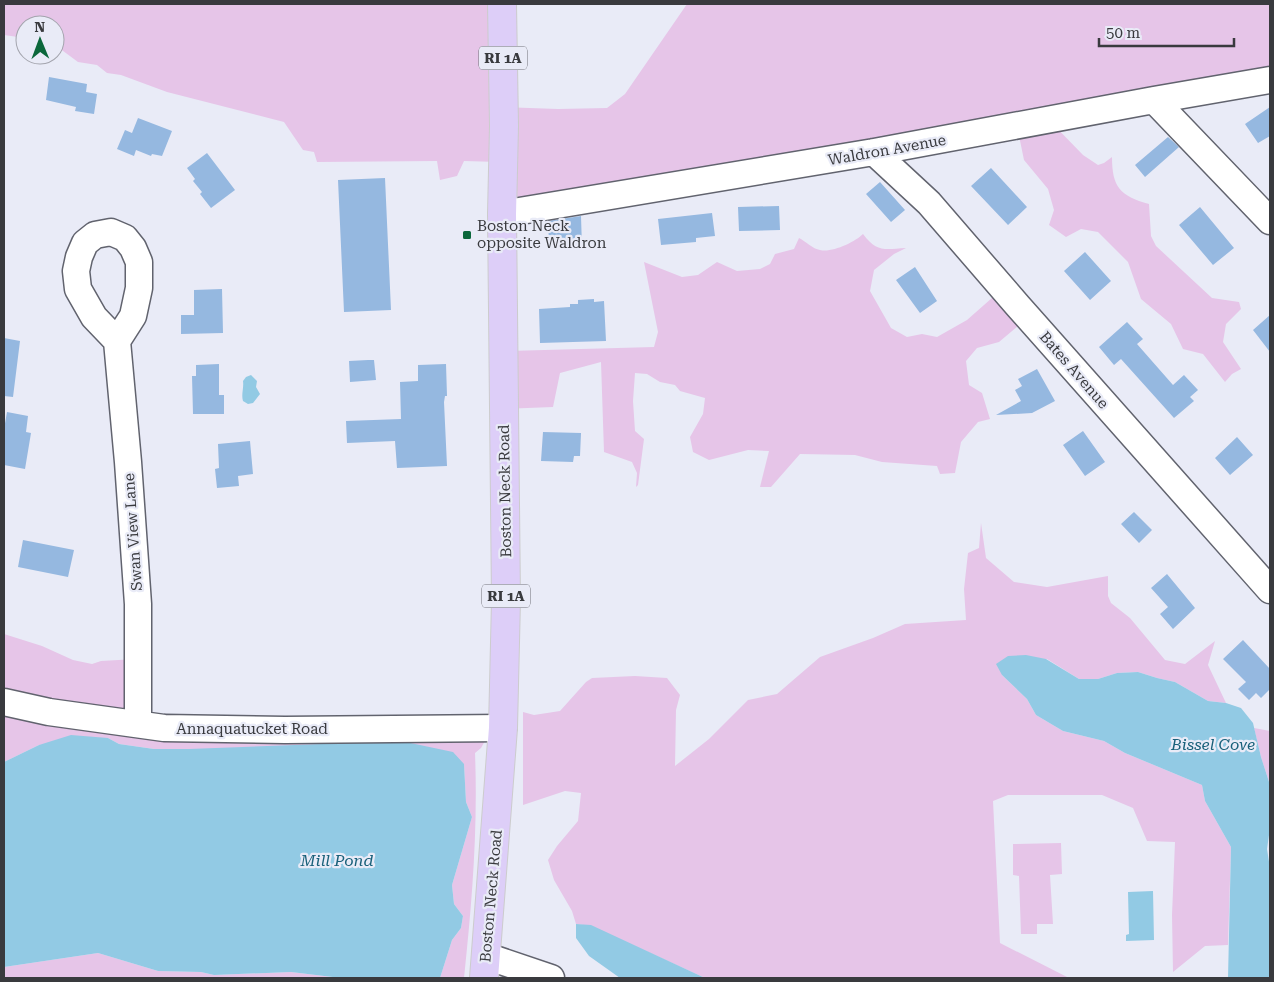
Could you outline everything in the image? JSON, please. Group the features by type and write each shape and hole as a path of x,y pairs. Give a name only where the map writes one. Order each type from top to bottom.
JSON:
{"main road":[{"name":"Boston Neck Road","path":"485,967 503,728 506,600 502,4"}],"street":[{"name":"Waldron Avenue","path":"502,214 874,152 1270,80"},
{"path":"1154,100 1270,221"},
{"name":"Bates Avenue","path":"874,152 928,203 1270,590"},
{"name":"Swan View Lane","path":"117,341 138,604 138,724"},
{"name":"Annaquatucket Road","path":"4,702 49,712 164,728 285,730 503,728"},
{"path":"485,967 551,978"}],"shaded area":[{"path":"4,4 496,4 504,107 607,108 625,94 687,4 1270,4 1270,79 1048,119 1083,155 1098,165 1112,157 1114,176 1120,189 1131,198 1149,204 1151,236 1156,246 1212,298 1239,302 1241,309 1226,324 1223,342 1241,369 1232,374 1225,382 1203,354 1183,349 1171,324 1141,299 1128,262 1098,232 1081,229 1066,237 1049,225 1054,210 1048,189 1024,160 1017,126 514,210 499,162 464,161 457,176 440,180 437,161 317,162 314,152 303,150 284,122 167,92 121,75 107,73 97,65 78,62 65,52 65,15 15,15 15,37 4,35"},
{"path":"863,234 877,247 887,249 906,248 894,254 874,270 870,291 891,328 907,337 922,334 937,337 967,320 1001,290 1024,321 999,342 977,348 966,361 969,385 982,393 990,419 978,422 961,442 955,473 940,474 937,466 882,462 855,455 800,454 771,487 760,487 769,451 748,450 709,460 693,452 690,437 703,414 705,398 680,391 675,385 660,382 647,374 635,373 633,401 635,431 644,439 638,485 636,487 637,473 632,462 604,452 601,362 560,373 553,407 504,409 505,351 654,347 658,332 644,262 682,277 698,275 717,262 737,271 760,269 770,264 775,254 794,249 799,238 815,248 825,251 843,246"},
{"path":"981,523 986,558 1014,582 1047,587 1108,576 1108,596 1111,603 1130,618 1165,660 1185,664 1215,641 1208,665 1226,703 1208,701 1175,682 1138,672 1117,673 1098,679 1079,679 1047,659 1002,675 1027,699 1036,715 1063,731 1104,741 1125,753 1202,785 1205,801 1231,847 1228,945 1205,946 1173,972 1172,915 1175,842 1147,841 1133,808 1102,795 1008,795 993,801 1000,943 1069,978 705,978 591,926 576,924 572,911 554,880 548,860 578,821 581,793 565,791 523,805 523,712 534,715 560,711 586,682 592,678 635,676 667,678 680,695 676,710 675,766 709,739 748,700 777,694 820,657 905,624 966,620 964,589 968,553 979,548"},
{"path":"4,634 42,646 73,660 92,664 101,661 136,659 139,721 490,732 481,748 475,753 476,810 474,866 464,978 440,978 452,940 461,928 463,916 454,904 452,885 472,817 466,802 464,764 189,749 154,749 119,744 108,738 39,745 4,762"},
{"path":"1254,728 1270,731 1270,785 1261,757"},
{"path":"1061,843 1062,874 1050,875 1053,924 1037,924 1037,934 1021,934 1019,876 1013,875 1013,844"},
{"path":"98,953 158,971 201,972 214,975 291,972 341,978 4,978 4,967"}],"water":[{"path":"251,375 257,381 256,387 260,394 253,403 248,404 242,399 243,381"},
{"name":"Bissel Cove","path":"1026,655 1046,659 1079,679 1098,679 1117,673 1138,672 1175,682 1208,701 1226,703 1241,708 1253,723 1270,785 1270,828 1267,849 1270,868 1270,978 1228,978 1231,847 1205,801 1202,785 1125,753 1104,741 1063,731 1036,715 1027,699 1002,675 996,664 1008,656"},
{"name":"Mill Pond","path":"71,735 108,738 119,744 154,749 401,741 453,752 464,764 466,802 472,817 452,885 454,904 463,916 461,928 452,940 440,978 341,978 291,972 214,975 201,972 158,971 98,953 4,967 4,762 39,745"},
{"path":"1153,891 1154,940 1126,941 1126,935 1129,934 1128,892"},
{"path":"576,924 591,925 705,978 620,978 589,956 576,938"}],"building":[{"path":"49,77 87,84 86,92 97,94 94,114 75,111 76,107 46,100"},
{"path":"1270,107 1270,136 1258,143 1245,124"},
{"path":"138,118 172,131 162,156 152,154 151,156 136,150 134,156 117,149 125,130 132,133"},
{"path":"1168,137 1179,147 1145,177 1135,165"},
{"path":"207,153 235,190 211,208 200,194 202,192 193,181 195,179 187,168"},
{"path":"991,168 1027,207 1008,225 971,186"},
{"path":"385,178 391,310 344,312 338,180"},
{"path":"880,182 905,210 891,222 866,194"},
{"path":"779,206 780,230 739,231 738,207"},
{"path":"1200,207 1234,248 1213,265 1179,225"},
{"path":"712,213 715,236 696,238 696,242 661,245 658,219"},
{"path":"581,216 582,247 549,247 548,221"},
{"path":"1085,252 1111,281 1090,300 1064,271"},
{"path":"915,267 937,301 920,313 896,280"},
{"path":"222,289 223,333 181,334 181,315 194,315 194,290"},
{"path":"594,299 594,302 604,301 606,341 540,343 539,309 570,307 570,304 578,304 578,300"},
{"path":"1270,315 1270,352 1253,330"},
{"path":"1127,322 1143,339 1137,344 1173,385 1184,375 1198,390 1190,397 1194,401 1174,418 1121,359 1114,365 1099,347"},
{"path":"4,338 20,341 13,397 4,396"},
{"path":"374,360 376,380 350,382 349,361"},
{"path":"219,364 219,395 224,395 224,414 193,414 192,376 196,376 196,365"},
{"path":"446,364 447,396 445,396 444,402 447,466 397,468 395,441 347,443 346,421 401,419 400,382 418,381 418,365"},
{"path":"1037,369 1055,401 1032,413 996,415 1021,401 1015,390 1022,386 1018,379"},
{"path":"7,412 28,416 26,432 31,433 25,469 4,465 4,429"},
{"path":"1083,431 1105,462 1085,476 1063,445"},
{"path":"543,432 581,433 580,456 574,456 573,462 541,461"},
{"path":"1237,437 1253,455 1230,475 1215,458"},
{"path":"250,441 253,474 238,476 239,486 217,488 215,469 219,468 218,444"},
{"path":"1134,512 1152,530 1139,543 1121,524"},
{"path":"23,540 74,550 68,577 18,567"},
{"path":"1167,574 1195,608 1173,629 1160,614 1168,607 1151,588"},
{"path":"1243,640 1270,669 1270,689 1261,698 1256,693 1249,700 1238,689 1246,682 1223,659"}],"place":[{"name":"Boston Neck opposite Waldron","path":"467,235"}]}
